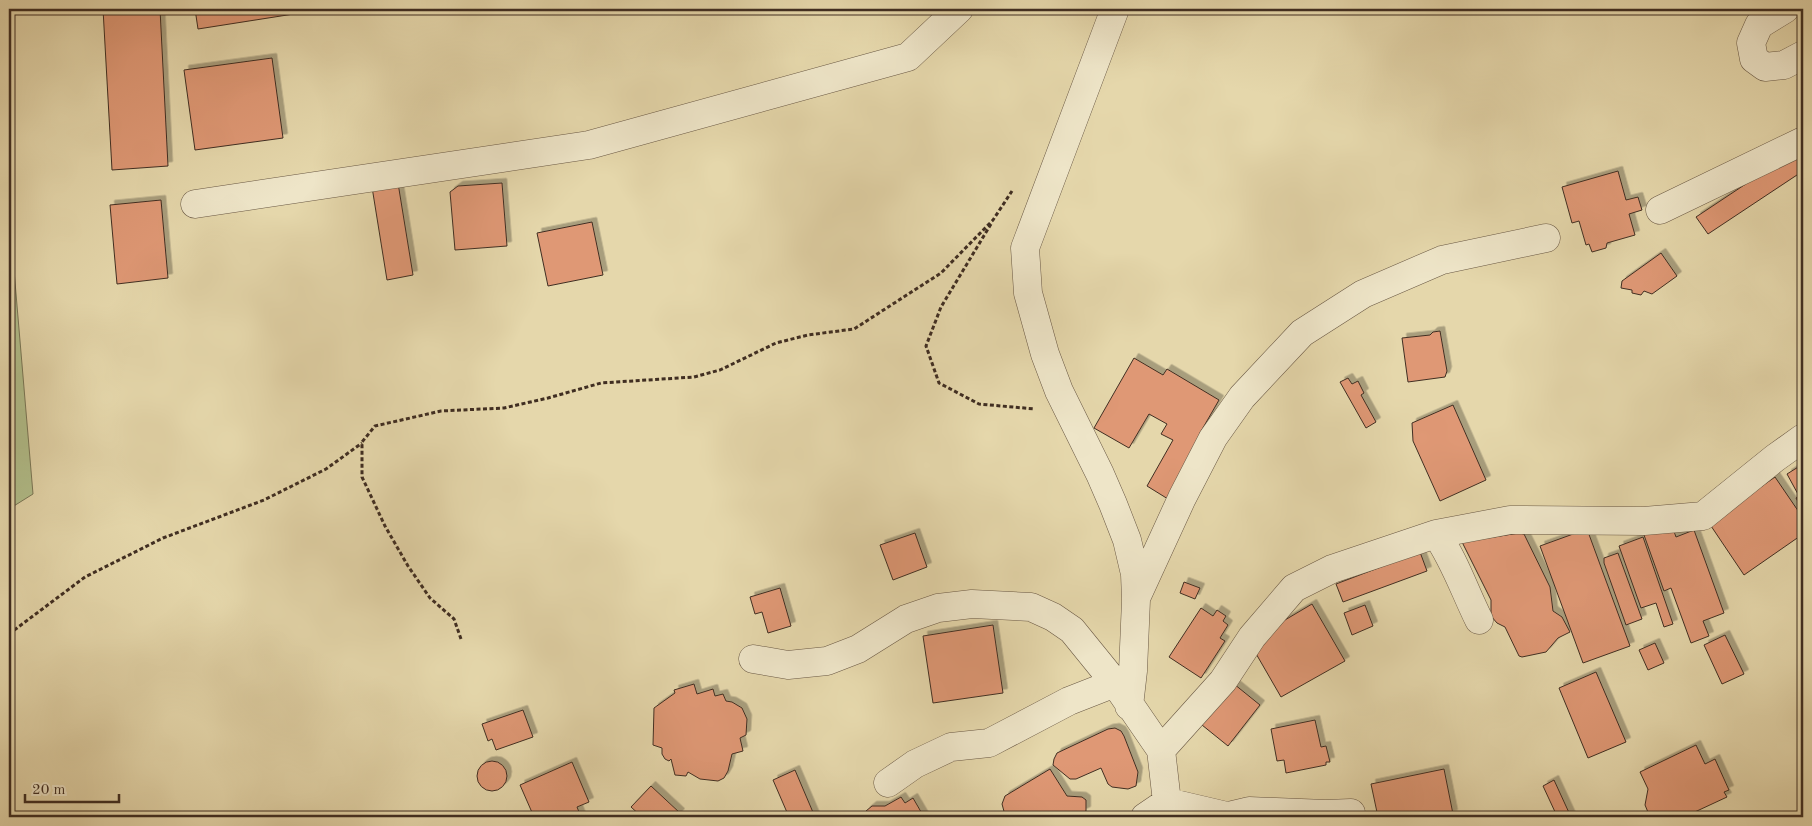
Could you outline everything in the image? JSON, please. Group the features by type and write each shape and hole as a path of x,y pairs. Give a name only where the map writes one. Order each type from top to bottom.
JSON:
{"street":[{"path":"194,204 589,145 908,57 959,9"},
{"path":"1116,9 1025,248 1028,293 1045,354 1068,410 1100,474 1127,540 1135,574 1136,600 1130,706"},
{"path":"1786,9 1759,26 1750,44 1754,59 1765,67 1784,65 1803,55"},
{"path":"1660,210 1803,141"},
{"path":"1136,600 1165,534 1213,438 1242,397 1302,334 1363,294 1442,260 1546,238"},
{"path":"1161,750 1224,680 1252,637 1294,588 1332,570 1436,534 1510,520 1644,521 1703,516 1774,458 1803,438"},
{"path":"1436,534 1447,549 1462,587 1479,620"},
{"path":"754,659 788,666 827,661 858,649 906,619 938,608 972,604 1031,606 1053,617 1072,630 1115,683 1161,750 1167,802"},
{"path":"888,783 915,764 951,747 989,742 1068,702 1115,683"},
{"path":"1145,817 1167,802 1230,816 1249,810 1326,814 1351,812"}],"path":[{"path":"1015,187 940,307 926,346 939,383 979,404 1022,409 1068,410"},
{"path":"9,634 85,577 163,538 264,500 326,469 362,442 375,426 441,411 504,408 601,383 694,378 720,370 776,343 808,335 854,328 941,273 993,220"},
{"path":"362,442 362,477 385,526 408,566 430,598 454,619 461,639"}],"green space":[{"path":"9,211 33,494 9,509"}],"building":[{"path":"103,9 160,9 168,166 112,170"},
{"path":"195,9 299,9 300,13 198,29"},
{"path":"272,58 283,138 195,150 184,70"},
{"path":"1794,152 1803,166 1803,171 1708,234 1696,217"},
{"path":"1618,171 1626,200 1638,197 1642,210 1629,214 1635,235 1607,243 1606,248 1592,252 1589,244 1586,245 1579,221 1572,223 1562,187"},
{"path":"398,183 413,275 387,280 372,187"},
{"path":"502,183 507,246 455,250 450,192 458,186"},
{"path":"161,200 168,278 117,284 110,205"},
{"path":"592,222 603,275 548,286 537,233"},
{"path":"1661,253 1677,276 1652,294 1644,291 1641,295 1632,293 1632,290 1621,288 1622,281"},
{"path":"1440,331 1447,371 1445,377 1408,382 1402,338 1430,335 1433,332"},
{"path":"1134,358 1163,375 1167,369 1219,400 1200,433 1204,435 1168,499 1147,486 1173,440 1161,434 1167,424 1149,414 1129,448 1094,428"},
{"path":"1348,378 1352,384 1358,381 1364,393 1361,395 1376,422 1366,428 1340,382"},
{"path":"1453,405 1486,480 1440,501 1413,441 1412,423"},
{"path":"1803,464 1803,511 1796,498 1799,496 1787,474"},
{"path":"1775,477 1803,518 1803,534 1744,575 1709,523"},
{"path":"1670,520 1676,537 1694,530 1724,613 1703,621 1709,636 1691,643 1671,588 1664,591 1644,535"},
{"path":"1587,529 1630,646 1583,663 1540,546"},
{"path":"915,533 927,567 893,580 880,545"},
{"path":"1519,533 1524,534 1550,587 1553,611 1562,617 1570,632 1558,638 1546,652 1522,657 1519,656 1505,627 1497,623 1491,616 1491,600 1462,542"},
{"path":"1643,537 1673,624 1664,627 1656,603 1641,608 1619,546"},
{"path":"1420,552 1427,571 1343,602 1336,584"},
{"path":"1618,553 1642,619 1626,625 1604,563 1604,558"},
{"path":"1184,582 1200,588 1195,599 1180,593"},
{"path":"780,588 791,626 768,633 762,612 755,614 750,597"},
{"path":"1312,604 1345,661 1281,697 1251,645 1263,633"},
{"path":"1365,605 1373,626 1352,635 1344,613"},
{"path":"1201,608 1213,616 1217,610 1226,616 1223,621 1228,625 1220,638 1225,641 1201,678 1169,657"},
{"path":"993,625 1003,693 933,703 923,636"},
{"path":"1725,635 1744,674 1722,684 1704,645"},
{"path":"1655,643 1664,663 1648,670 1639,650"},
{"path":"1596,672 1626,742 1588,758 1559,688"},
{"path":"694,684 697,694 713,689 715,696 723,694 726,701 742,708 747,719 746,735 740,738 743,751 732,754 728,771 724,778 718,781 700,779 688,772 686,776 675,775 671,759 669,761 665,759 662,754 662,748 653,745 654,708 675,693 674,690"},
{"path":"1234,684 1260,705 1228,746 1202,725"},
{"path":"523,710 533,737 496,750 492,739 488,741 482,724"},
{"path":"1315,720 1321,747 1326,746 1330,762 1326,762 1326,765 1286,773 1284,760 1277,761 1271,729"},
{"path":"1115,728 1121,731 1124,736 1138,772 1136,786 1128,789 1112,787 1108,784 1101,768 1076,779 1070,779 1053,765 1057,753 1108,729"},
{"path":"1696,745 1705,764 1715,759 1729,790 1724,792 1727,797 1684,817 1650,817 1645,805 1648,789 1640,772"},
{"path":"492,761 503,765 507,776 503,787 492,791 481,787 477,776 481,765"},
{"path":"572,762 589,802 577,807 581,817 534,817 520,785"},
{"path":"1050,769 1067,796 1082,797 1086,800 1086,811 1077,815 1078,817 1013,817 1005,815 1002,804 1005,796"},
{"path":"1444,769 1453,814 1436,817 1378,817 1371,784"},
{"path":"795,770 815,817 789,817 773,780"},
{"path":"1554,780 1571,817 1560,817 1558,813 1556,814 1543,786"},
{"path":"651,786 680,813 676,817 642,817 631,807"},
{"path":"901,797 905,803 913,798 924,817 865,817 866,811 872,806 885,806"}]}
